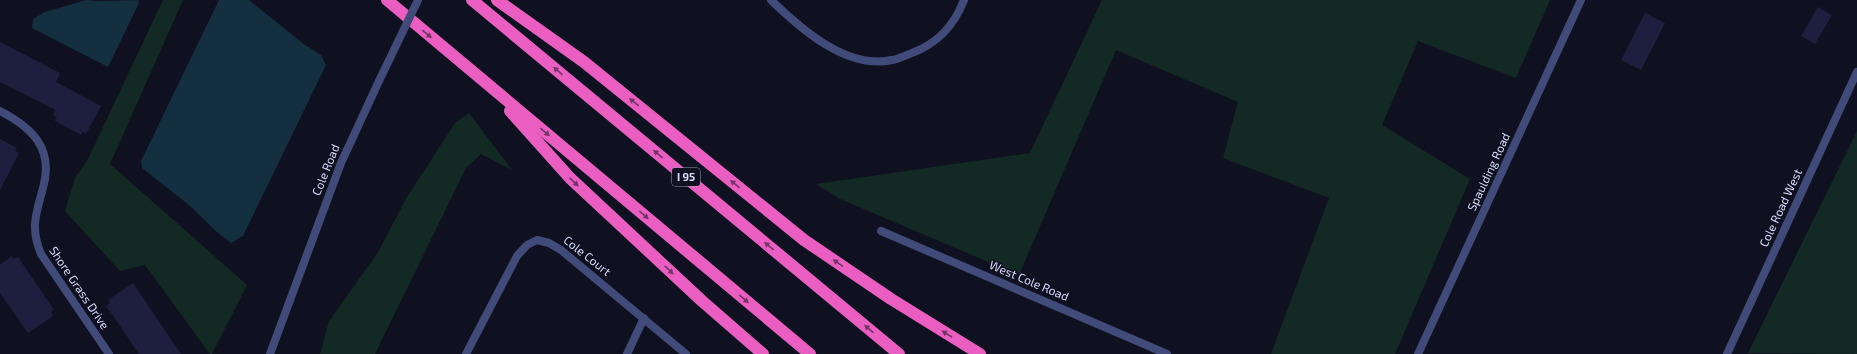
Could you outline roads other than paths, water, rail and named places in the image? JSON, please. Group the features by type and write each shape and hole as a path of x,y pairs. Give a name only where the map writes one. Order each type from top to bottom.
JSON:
{"highway":[{"path":"386,0 810,354"},
{"name":"I 95","path":"472,0 899,354"},
{"path":"497,0 584,62 804,240 891,299 980,354"},
{"path":"482,80 570,178 702,301 763,354"}],"street":[{"name":"Cole Road","path":"270,354 341,163 418,0"},
{"path":"771,0 831,49 854,58 870,61 893,60 934,43 954,20 964,0"},
{"name":"Spaulding Road","path":"1418,354 1581,0"},
{"name":"Cole Road West","path":"1727,354 1857,72"},
{"name":"Shore Grass Drive","path":"0,111 18,120 29,129 38,140 43,150 46,175 35,219 36,241 41,254 109,354"},
{"name":"West Cole Road","path":"881,231 1167,354"},
{"name":"Cole Court","path":"466,354 517,256 527,244 537,240 549,243 561,250 686,354"},
{"path":"627,354 644,318"}],"water":[{"path":"86,0 138,0 139,3 108,67 32,28 33,19 45,12"},
{"path":"219,0 249,0 305,45 321,55 326,65 243,236 231,243 217,232 189,205 142,168 141,161"}]}
